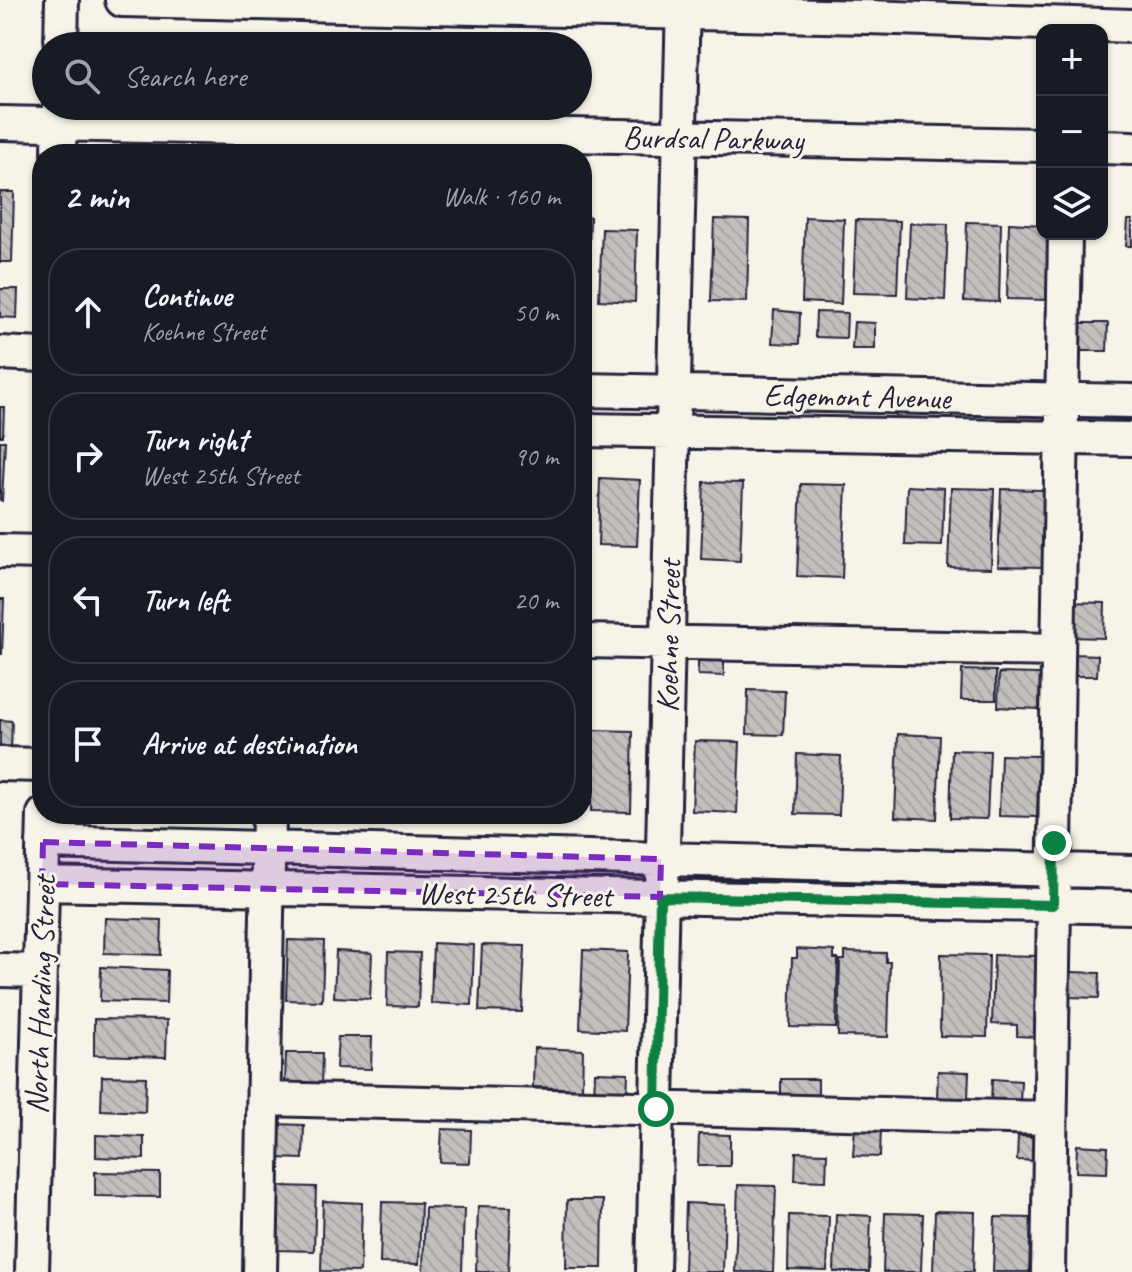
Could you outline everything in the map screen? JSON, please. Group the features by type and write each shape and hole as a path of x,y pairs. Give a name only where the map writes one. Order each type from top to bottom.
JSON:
{"street":[{"path":"61,32 62,0"},
{"path":"122,0 1074,12 1132,26"},
{"name":"Koehne Street","path":"653,1272 683,7"},
{"name":"Burdsal Parkway","path":"0,123 288,141 679,137 1036,145"},
{"path":"1108,147 1132,148"},
{"path":"1048,1272 1065,240"},
{"path":"0,353 32,355"},
{"name":"Edgemont Avenue","path":"592,390 1132,401"},
{"name":"Edgemont Avenue","path":"592,430 1132,439"},
{"path":"0,551 32,552"},
{"path":"592,641 1058,650"},
{"path":"0,764 32,765"},
{"path":"260,1272 269,824"},
{"name":"West 25th Street","path":"44,828 269,848 1132,872"},
{"name":"North Harding Street","path":"32,1272 44,828"},
{"name":"West 25th Street","path":"42,884 1132,907"},
{"path":"0,970 40,971"},
{"path":"264,1099 1050,1118"}],"highlighted area":[{"path":"43,842 661,859 660,897 42,884"}],"building":[{"path":"0,192 14,192 12,262 0,262"},
{"path":"805,217 844,219 841,304 802,302"},
{"path":"714,219 749,220 747,302 711,301"},
{"path":"856,220 900,221 897,294 853,293"},
{"path":"1128,220 1132,220 1132,246 1126,246"},
{"path":"967,222 1001,223 999,302 964,301"},
{"path":"910,223 948,224 945,300 907,298"},
{"path":"1009,223 1036,225 1036,240 1050,240 1048,300 1007,299"},
{"path":"602,229 637,230 635,302 599,300"},
{"path":"0,289 18,289 17,318 0,317"},
{"path":"774,310 800,313 799,344 772,343"},
{"path":"816,312 847,313 846,338 815,337"},
{"path":"854,322 875,323 875,349 852,349"},
{"path":"1081,323 1108,323 1107,351 1080,351"},
{"path":"0,407 4,407 3,436 0,436"},
{"path":"0,441 5,441 2,501 0,500"},
{"path":"600,478 640,480 637,546 598,545"},
{"path":"704,482 743,483 740,561 701,559"},
{"path":"801,484 846,485 842,578 797,576"},
{"path":"907,486 944,488 942,546 905,545"},
{"path":"951,488 994,489 991,568 948,567"},
{"path":"1001,489 1045,490 1042,567 998,566"},
{"path":"0,599 4,599 2,654 0,654"},
{"path":"1070,602 1105,603 1104,638 1068,637"},
{"path":"1073,654 1098,655 1097,676 1072,676"},
{"path":"698,655 724,656 724,676 698,675"},
{"path":"962,670 996,671 996,700 961,700"},
{"path":"999,673 1040,674 1039,709 998,707"},
{"path":"748,690 785,691 783,735 747,734"},
{"path":"0,720 12,721 11,752 0,752"},
{"path":"592,730 633,731 631,812 592,811"},
{"path":"898,734 940,736 937,819 895,817"},
{"path":"695,741 740,742 737,813 692,811"},
{"path":"952,750 990,751 987,819 950,818"},
{"path":"797,754 841,756 839,815 795,814"},
{"path":"1001,755 1039,756 1037,817 999,816"},
{"path":"105,918 162,920 161,955 104,953"},
{"path":"288,940 324,941 322,1001 286,1000"},
{"path":"433,943 474,945 472,1005 431,1003"},
{"path":"482,945 525,946 522,1012 479,1011"},
{"path":"797,949 834,951 834,959 838,959 836,1028 790,1027 792,958 797,958"},
{"path":"583,950 628,952 625,1031 580,1029"},
{"path":"336,951 372,953 370,999 334,997"},
{"path":"388,952 420,953 418,1007 387,1006"},
{"path":"845,952 886,953 886,962 890,962 888,1037 838,1036 840,960 845,960"},
{"path":"941,954 989,955 987,1037 940,1036"},
{"path":"994,955 1038,956 1035,1037 1017,1036 1017,1025 992,1024"},
{"path":"101,967 167,970 166,1003 100,1001"},
{"path":"1070,972 1100,973 1099,998 1069,997"},
{"path":"94,1019 167,1020 166,1057 94,1055"},
{"path":"338,1037 372,1037 371,1069 336,1068"},
{"path":"534,1048 583,1050 582,1089 533,1087"},
{"path":"286,1053 322,1053 321,1087 285,1086"},
{"path":"938,1071 969,1072 968,1099 937,1098"},
{"path":"595,1072 628,1073 627,1102 594,1100"},
{"path":"102,1076 146,1077 145,1112 101,1110"},
{"path":"781,1079 818,1079 818,1105 781,1105"},
{"path":"992,1079 1021,1081 1020,1105 991,1103"},
{"path":"276,1124 304,1125 303,1159 275,1158"},
{"path":"855,1127 881,1128 880,1157 853,1156"},
{"path":"442,1129 471,1130 470,1163 440,1162"},
{"path":"699,1134 730,1135 730,1166 698,1166"},
{"path":"96,1135 144,1137 144,1159 96,1157"},
{"path":"1018,1136 1037,1137 1036,1161 1017,1160"},
{"path":"1077,1145 1108,1147 1107,1173 1076,1172"},
{"path":"796,1152 827,1153 826,1181 795,1180"},
{"path":"95,1172 160,1173 160,1197 95,1196"},
{"path":"738,1185 776,1186 773,1272 735,1272"},
{"path":"279,1186 316,1187 314,1251 277,1250"},
{"path":"567,1200 603,1200 602,1268 566,1268"},
{"path":"323,1201 362,1203 360,1272 321,1271"},
{"path":"382,1202 421,1203 419,1264 380,1263"},
{"path":"686,1203 725,1205 723,1272 684,1272"},
{"path":"478,1206 511,1207 508,1272 476,1272"},
{"path":"425,1208 464,1209 462,1272 423,1272"},
{"path":"935,1211 975,1212 973,1272 933,1272"},
{"path":"885,1213 923,1214 921,1272 883,1272"},
{"path":"836,1214 871,1216 869,1272 834,1272"},
{"path":"789,1215 829,1216 827,1271 788,1270"},
{"path":"995,1217 1031,1218 1029,1272 993,1272"}],"route":[{"path":"656,1109 660,897 1053,905 1054,843"}]}
